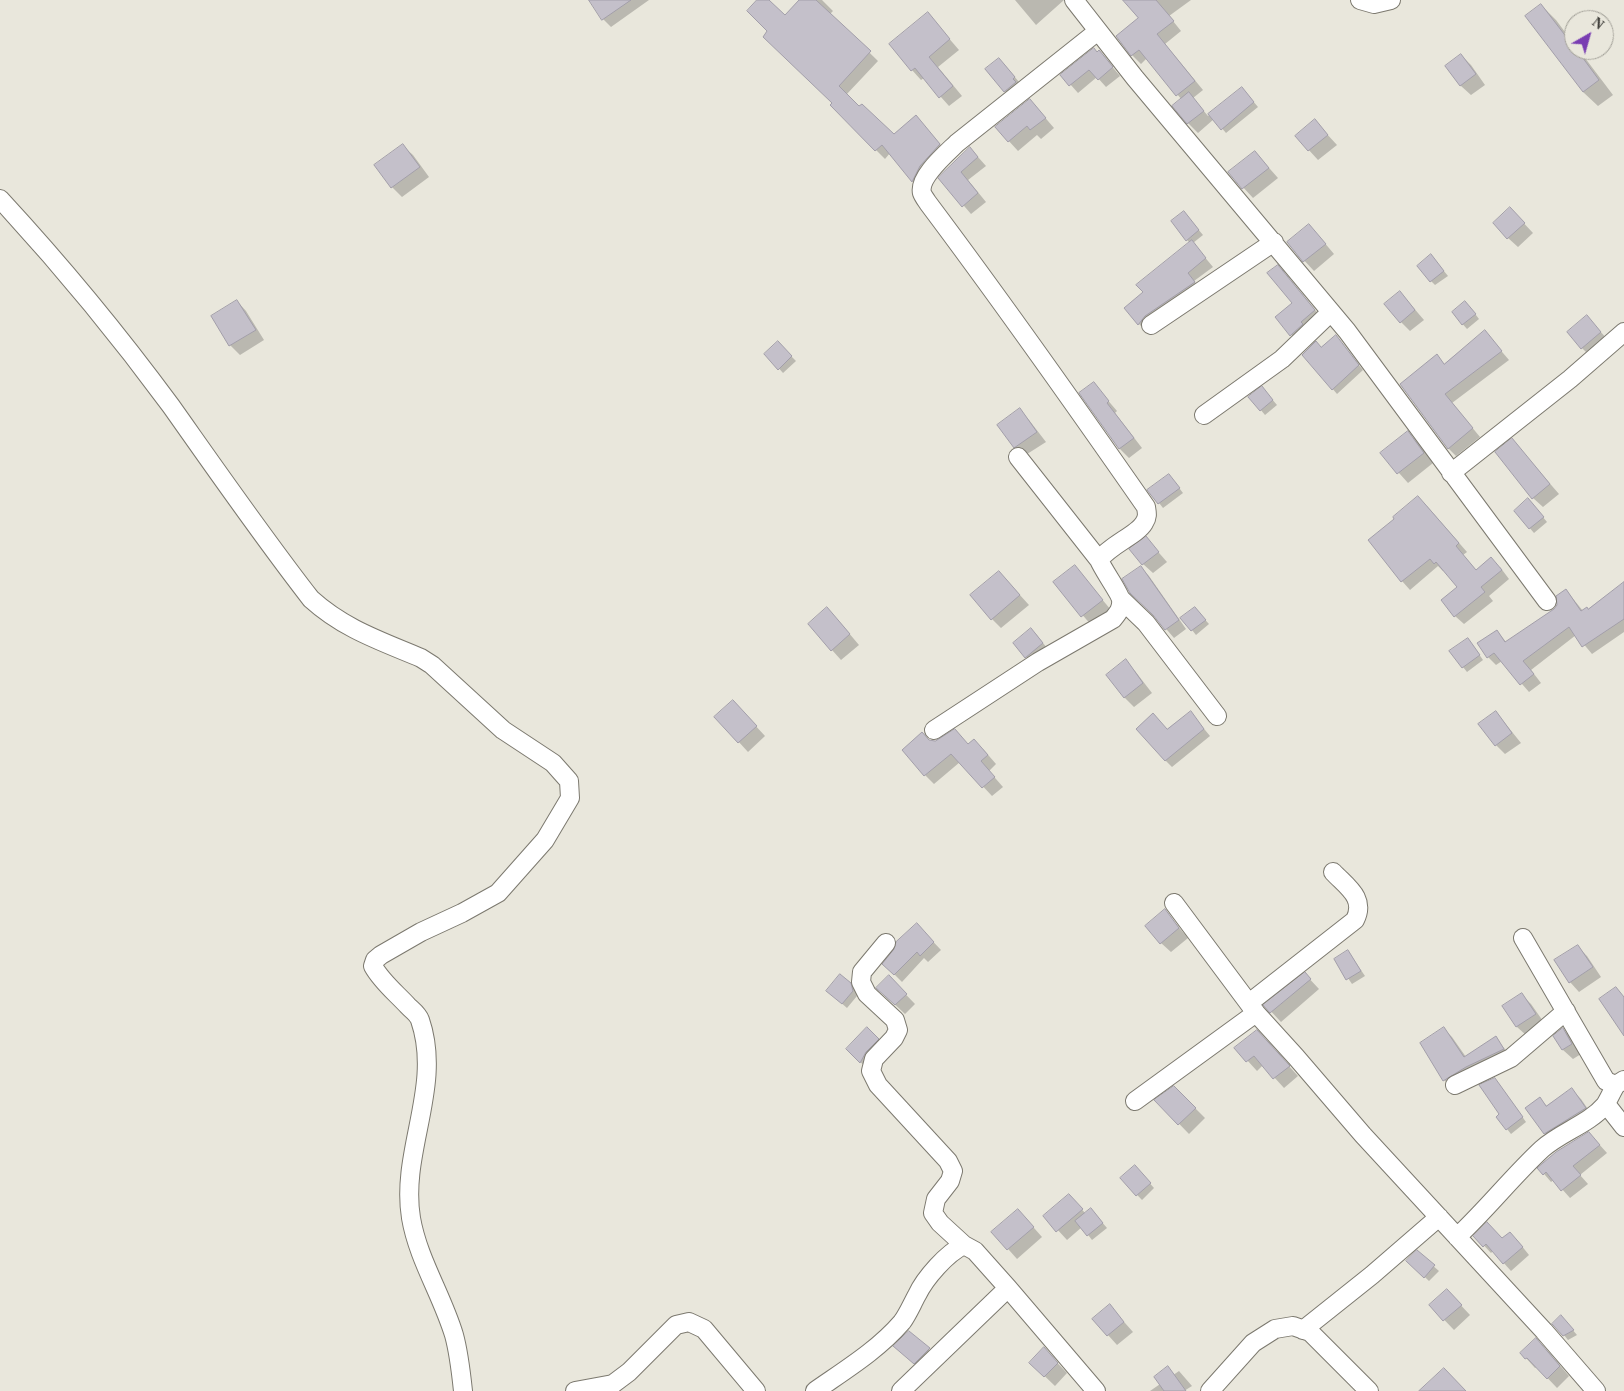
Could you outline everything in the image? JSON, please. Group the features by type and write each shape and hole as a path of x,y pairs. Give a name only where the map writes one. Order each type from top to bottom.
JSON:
{"street":[{"path":"1074,0 1135,78 1332,312 1547,601"},
{"path":"1360,0 1374,4 1391,0"},
{"path":"1098,31 957,143 936,163 923,182 922,193 1024,333 1146,507 1147,517 1144,525 1104,553 1099,560"},
{"path":"0,199 57,261 95,308 170,406 311,599 327,613 350,628 421,658 432,665 503,730 553,763 570,781 570,798 550,832 498,893 462,913 421,932 381,955 375,960 373,966 381,978 420,1018 426,1042 428,1074 409,1187 411,1218 421,1254 454,1335 461,1369 463,1391"},
{"path":"1152,325 1274,242"},
{"path":"1204,415 1282,359 1332,312"},
{"path":"1451,473 1570,379 1624,332"},
{"path":"1018,457 1099,560 1121,599 1146,623 1216,716"},
{"path":"934,730 1038,662 1114,619 1120,610 1121,599"},
{"path":"1135,1101 1252,1008 1355,920 1360,911 1356,897 1332,872"},
{"path":"1174,903 1252,1008 1363,1135 1544,1331 1596,1391"},
{"path":"1458,1237 1483,1212 1510,1180 1544,1147 1596,1113 1606,1104 1620,1082 1606,1080 1522,938"},
{"path":"886,943 862,972 861,982 867,994 895,1020 898,1030 894,1038 874,1060 871,1071 878,1085 948,1161 953,1171 950,1180 936,1199 934,1213 940,1223 964,1245 974,1251 1008,1288 1096,1391"},
{"path":"1455,1085 1511,1058 1566,1011"},
{"path":"1606,1104 1624,1128"},
{"path":"1304,1330 1439,1217"},
{"path":"816,1391 886,1338 903,1320 917,1293 929,1277 955,1250 964,1245"},
{"path":"901,1391 1008,1288"},
{"path":"574,1391 613,1384 629,1372 676,1325 689,1322 704,1329 756,1391"},
{"path":"1210,1391 1253,1343 1275,1329 1293,1326 1310,1332 1369,1391"}],"building":[{"path":"589,0 631,0 602,20"},
{"path":"757,0 769,0 785,15 799,0 816,0 871,51 839,86 859,106 862,104 894,134 916,115 940,144 920,166 912,182 882,145 875,151 830,105 832,103 763,37 767,31 747,11"},
{"path":"1123,0 1156,0 1174,21 1157,34 1195,81 1176,96 1139,50 1131,56 1116,36 1138,18"},
{"path":"1541,4 1564,34 1564,60 1584,60 1599,80 1583,92 1525,16"},
{"path":"928,12 950,39 929,57 953,86 939,98 915,68 911,71 889,44"},
{"path":"1094,48 1097,52 1099,50 1113,67 1098,80 1089,70 1069,86 1060,75"},
{"path":"1461,54 1476,74 1460,86 1445,66"},
{"path":"999,58 1015,77 1013,79 1016,82 1004,92 985,69"},
{"path":"1242,87 1254,102 1221,130 1208,114"},
{"path":"1189,92 1204,111 1187,124 1172,106"},
{"path":"1030,99 1046,118 1030,130 1027,126 1008,142 995,127"},
{"path":"1315,119 1328,135 1308,151 1295,136"},
{"path":"403,144 420,167 391,188 374,165"},
{"path":"970,147 978,157 961,172 978,193 962,207 938,178"},
{"path":"1255,151 1269,168 1242,189 1228,172"},
{"path":"1510,207 1525,223 1507,239 1493,223"},
{"path":"1184,211 1199,230 1186,241 1171,221"},
{"path":"1309,224 1326,244 1303,262 1287,242"},
{"path":"1192,240 1206,258 1188,273 1195,282 1145,316 1138,325 1124,308 1143,292 1136,285"},
{"path":"1431,254 1444,271 1430,282 1417,266"},
{"path":"1278,265 1315,310 1301,322 1303,324 1290,336 1275,317 1292,303 1267,273"},
{"path":"1400,291 1415,310 1400,323 1384,304"},
{"path":"237,300 256,330 229,346 211,316"},
{"path":"1465,301 1476,314 1462,325 1452,312"},
{"path":"1587,315 1601,332 1581,349 1567,332"},
{"path":"1485,330 1502,351 1445,394 1473,428 1448,449 1400,384 1437,354 1444,364"},
{"path":"1336,335 1359,365 1332,390 1302,355 1316,341 1321,347"},
{"path":"778,341 792,356 778,370 764,354"},
{"path":"1094,382 1109,401 1107,403 1134,438 1119,449 1079,393"},
{"path":"1262,386 1273,400 1260,411 1248,397"},
{"path":"1020,408 1037,432 1014,448 997,425"},
{"path":"1408,431 1424,453 1397,474 1380,453"},
{"path":"1512,438 1550,484 1532,499 1495,452"},
{"path":"1169,474 1180,488 1158,504 1147,490"},
{"path":"1418,496 1459,543 1456,546 1476,570 1491,557 1502,570 1481,587 1485,592 1454,617 1441,600 1457,587 1436,562 1434,564 1430,559 1401,582 1368,540"},
{"path":"1528,498 1544,517 1529,529 1514,511"},
{"path":"1146,536 1159,552 1142,565 1129,549"},
{"path":"1075,565 1103,600 1081,617 1053,582"},
{"path":"1141,566 1179,620 1165,630 1153,615 1130,593 1122,579"},
{"path":"999,571 1020,595 991,620 970,595"},
{"path":"1624,582 1624,619 1582,647 1569,627 1523,661 1534,674 1520,685 1494,653 1487,658 1477,643 1497,630 1505,642 1554,609 1557,605 1556,596 1566,589 1581,611 1587,607 1588,609"},
{"path":"827,607 850,634 831,651 808,624"},
{"path":"1195,607 1206,620 1191,631 1180,618"},
{"path":"1031,628 1043,643 1025,658 1013,643"},
{"path":"1468,638 1480,655 1462,668 1449,651"},
{"path":"1126,659 1143,683 1124,698 1106,675"},
{"path":"733,700 757,726 738,743 714,717"},
{"path":"1191,711 1204,729 1165,761 1136,729 1153,713 1167,729"},
{"path":"1496,711 1512,733 1495,746 1478,724"},
{"path":"955,729 968,744 974,739 988,755 981,761 995,777 982,788 951,754 924,776 902,750 922,732 929,740 935,741"},
{"path":"1165,909 1179,928 1160,944 1145,926"},
{"path":"917,923 934,942 920,956 917,952 894,975 882,964 894,949 896,942"},
{"path":"1578,945 1593,967 1569,983 1554,960"},
{"path":"1348,950 1361,971 1346,980 1334,959"},
{"path":"1305,972 1311,979 1270,1013 1263,1005"},
{"path":"840,974 851,983 853,991 842,1004 826,991"},
{"path":"889,975 907,994 895,1005 876,988"},
{"path":"1616,987 1624,997 1624,1036 1599,999"},
{"path":"1522,993 1536,1014 1516,1027 1502,1006"},
{"path":"867,1027 879,1039 866,1052 860,1063 846,1049"},
{"path":"1444,1027 1464,1057 1496,1036 1504,1049 1466,1067 1443,1081 1420,1043"},
{"path":"1563,1028 1572,1044 1562,1050 1553,1036"},
{"path":"1257,1030 1290,1066 1273,1079 1254,1056 1246,1062 1234,1048"},
{"path":"1495,1078 1523,1117 1506,1130 1496,1117 1499,1114 1479,1085"},
{"path":"1174,1086 1196,1108 1178,1125 1154,1100"},
{"path":"1572,1088 1586,1108 1544,1134 1525,1108 1540,1097 1546,1106"},
{"path":"1589,1132 1600,1145 1573,1166 1581,1175 1561,1191 1546,1172 1543,1175 1537,1168 1556,1152"},
{"path":"1135,1165 1151,1183 1136,1196 1120,1178"},
{"path":"1069,1194 1083,1209 1056,1232 1043,1216"},
{"path":"1091,1208 1103,1223 1087,1236 1075,1221"},
{"path":"1018,1209 1034,1227 1007,1250 991,1232"},
{"path":"1487,1222 1502,1238 1510,1232 1523,1247 1503,1264 1486,1244 1483,1247 1473,1236"},
{"path":"1417,1250 1435,1265 1424,1278 1406,1261"},
{"path":"1447,1289 1462,1305 1443,1321 1429,1305"},
{"path":"1110,1304 1124,1322 1107,1336 1092,1319"},
{"path":"1561,1315 1574,1330 1563,1336 1552,1324"},
{"path":"909,1331 930,1348 914,1364 893,1346"},
{"path":"1536,1338 1560,1366 1547,1379 1520,1353"},
{"path":"1044,1347 1058,1363 1044,1377 1029,1363"},
{"path":"1168,1366 1186,1391 1164,1391 1154,1377"},
{"path":"1444,1368 1466,1391 1419,1391"}]}
